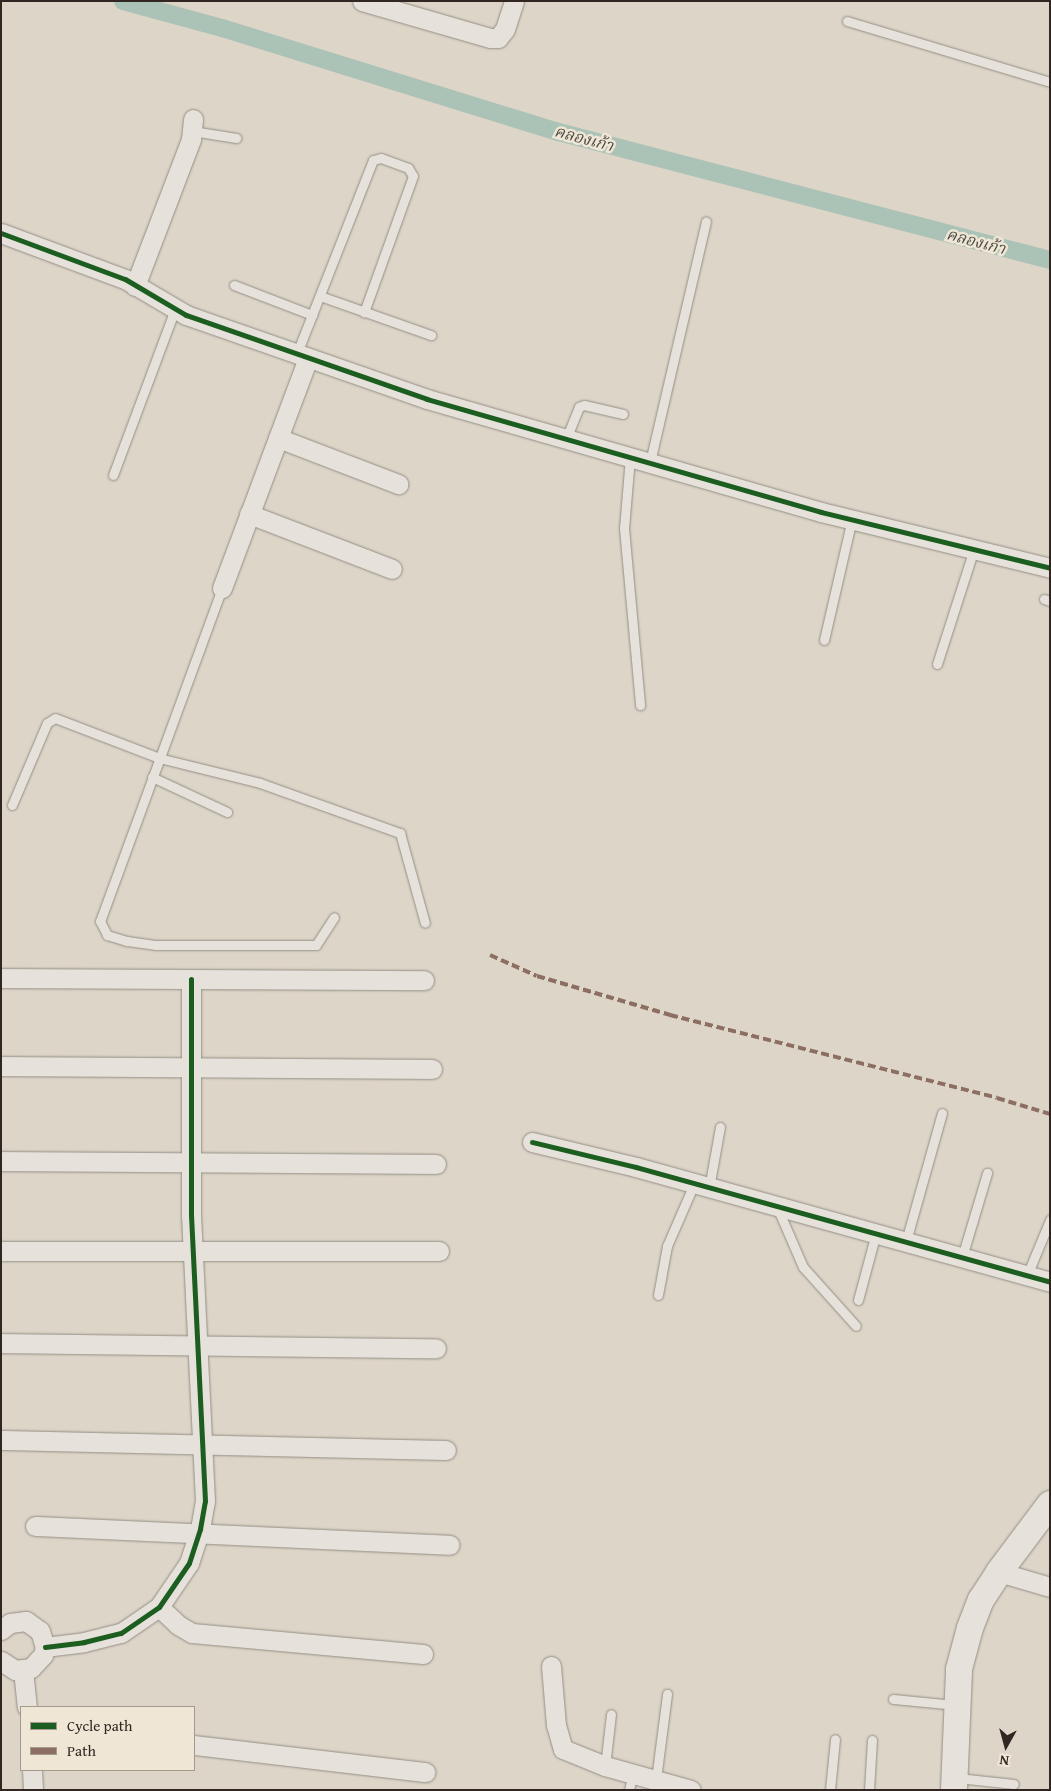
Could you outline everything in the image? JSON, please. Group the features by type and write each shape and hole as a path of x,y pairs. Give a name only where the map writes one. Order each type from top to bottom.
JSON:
{"street":[{"path":"362,1 490,38 498,38 506,29 514,1"},
{"path":"135,286 192,125"},
{"path":"1,233 125,279 175,309 427,399 852,519 1050,568"},
{"path":"222,588 278,438 302,355"},
{"path":"278,438 398,484"},
{"path":"249,514 392,569"},
{"path":"1,978 424,980"},
{"path":"45,1647 84,1642 121,1633 159,1608 189,1563 198,1534 205,1501 192,1251 191,979"},
{"path":"1,1066 432,1069"},
{"path":"532,1142 906,1241 1050,1282"},
{"path":"1,1161 436,1164"},
{"path":"1,1251 439,1251"},
{"path":"1,1343 436,1348"},
{"path":"1,1440 446,1450"},
{"path":"954,1784 959,1669 970,1628 981,1600 999,1572 1050,1504"},
{"path":"35,1526 450,1545"},
{"path":"999,1572 1050,1587"},
{"path":"159,1608 178,1625 192,1633 423,1654"},
{"path":"1,1630 10,1623 26,1622 40,1631 45,1647 38,1662 23,1670 8,1667 1,1661"},
{"path":"551,1666 556,1725 562,1748 605,1766 631,1781 656,1779 691,1790"},
{"path":"23,1670 27,1706"},
{"path":"195,1745 425,1772"},
{"path":"32,1771 33,1790"}],"lane":[{"path":"847,21 1050,82"},
{"path":"192,125 236,138"},
{"path":"302,355 312,315 373,160 381,158 408,168 412,176 364,312"},
{"path":"650,462 706,221"},
{"path":"234,285 312,315"},
{"path":"320,296 430,335"},
{"path":"113,475 175,309"},
{"path":"566,439 579,407 584,405 623,414"},
{"path":"630,457 624,528 640,705"},
{"path":"824,640 852,519"},
{"path":"937,664 974,549"},
{"path":"222,588 100,921 107,935 127,942 155,945 316,945 334,917"},
{"path":"12,805 47,723 55,718 159,758 260,783 400,833 425,923"},
{"path":"152,777 227,812"},
{"path":"906,1241 942,1113"},
{"path":"658,1295 667,1246 701,1186 720,1127"},
{"path":"962,1257 987,1173"},
{"path":"777,1207 803,1268 856,1326"},
{"path":"1027,1275 1050,1220"},
{"path":"858,1300 876,1233"},
{"path":"656,1779 666,1694"},
{"path":"893,1700 958,1705"},
{"path":"605,1766 610,1714"},
{"path":"830,1790 834,1739"},
{"path":"869,1790 872,1740"},
{"path":"954,1784 1014,1784"}],"waterway":[{"name":"คลองเก้า","path":"123,1 222,28 555,131 1050,260"}],"marked path":[{"path":"490,955 537,976 670,1015 997,1098 1050,1114"}],"cycle path":[{"path":"1,233 125,279 186,315 427,399 821,512 1050,568"},
{"path":"45,1647 84,1642 121,1633 159,1607 189,1563 200,1529 205,1501 191,1215 191,979"},
{"path":"532,1142 636,1167 1050,1282"}]}
